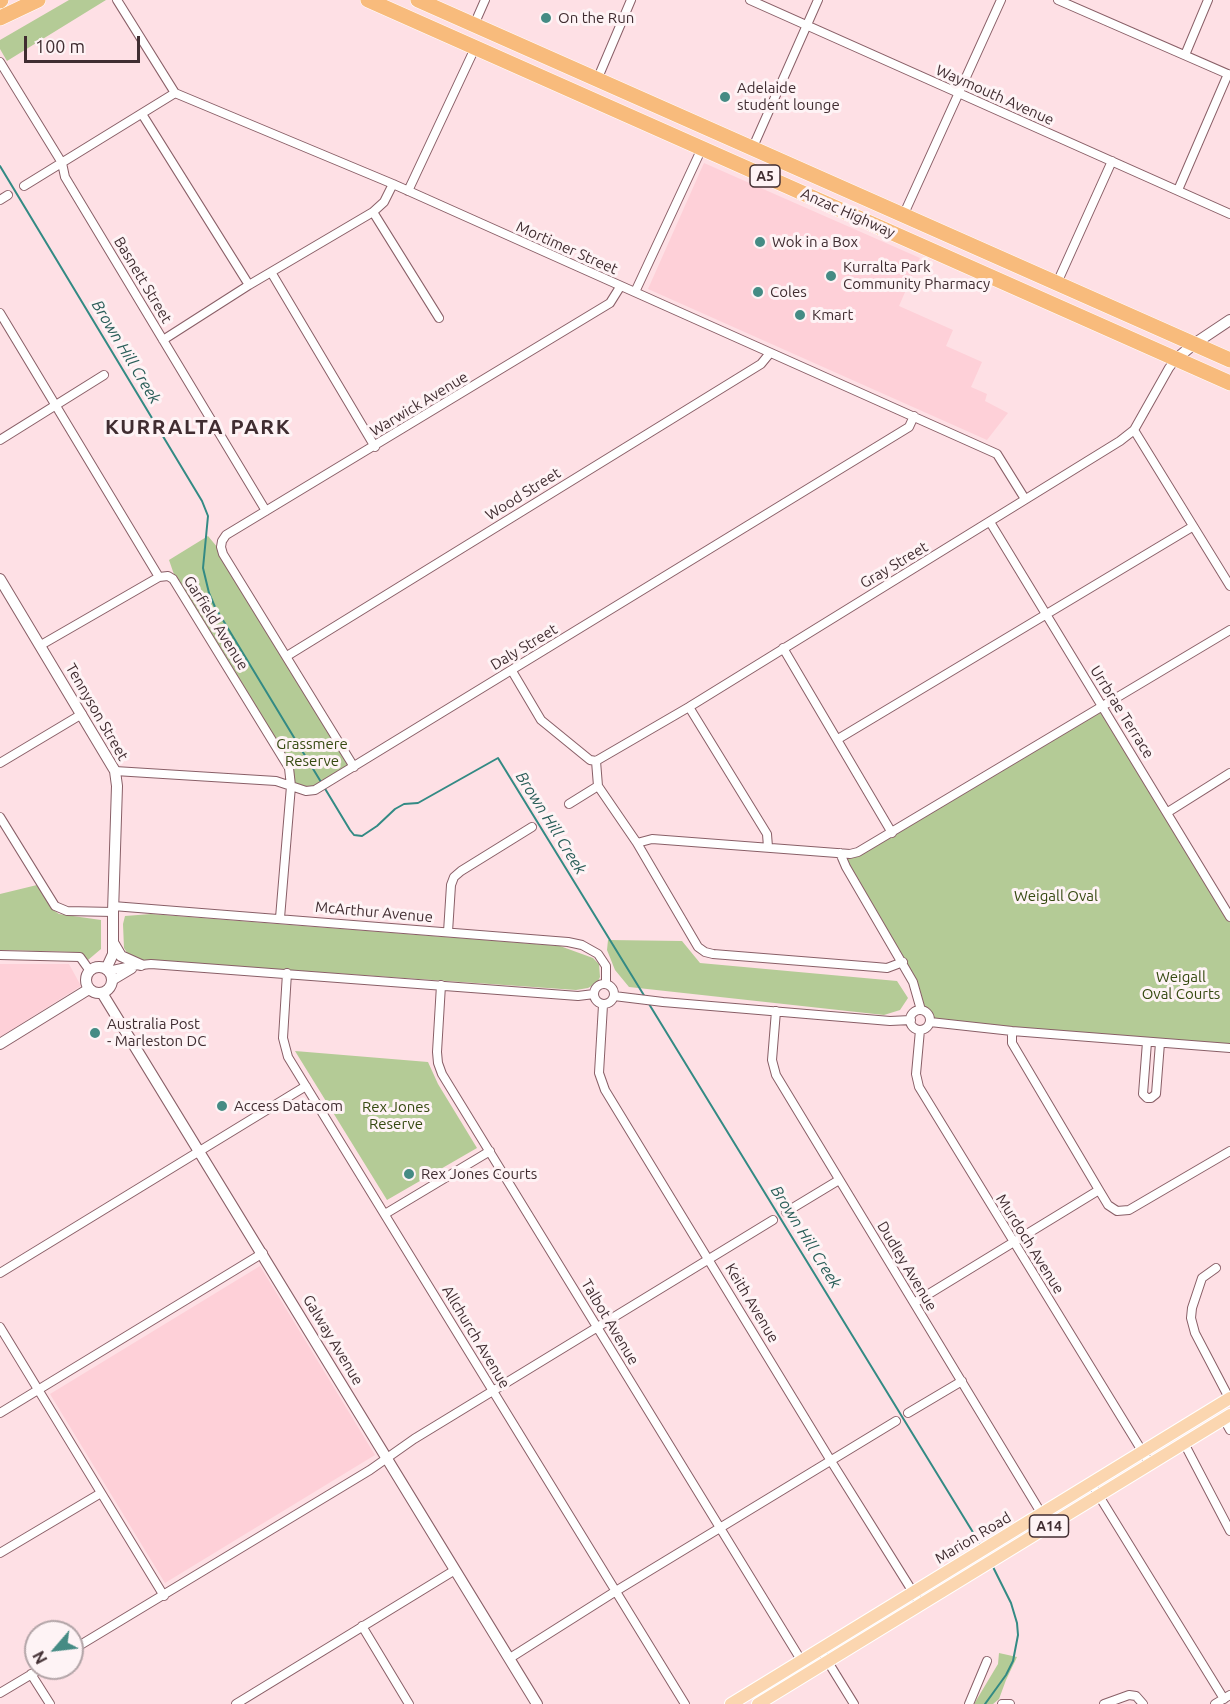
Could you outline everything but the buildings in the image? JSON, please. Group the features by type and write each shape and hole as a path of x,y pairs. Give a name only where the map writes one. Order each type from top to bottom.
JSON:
{"highway":[{"path":"0,18 38,0"},
{"name":"Anzac Highway","path":"368,0 1230,382"},
{"name":"Anzac Highway","path":"418,0 1230,360"},
{"path":"514,43 526,59 525,64 519,67"},
{"path":"543,77 537,66 539,60 545,57"},
{"path":"656,127 663,109"},
{"path":"903,216 916,234 918,244"},
{"path":"999,258 995,267 1003,281"},
{"path":"1114,331 1122,312"}],"main road":[{"name":"Marion Road","path":"731,1704 1230,1398"},
{"name":"Marion Road","path":"758,1704 1184,1443 1228,1421"}],"street":[{"path":"24,186 175,93 117,0"},
{"path":"474,25 485,0"},
{"path":"597,80 631,0"},
{"name":"Waymouth Avenue","path":"750,0 1230,214"},
{"path":"753,147 818,0"},
{"path":"903,216 1001,0"},
{"path":"1058,0 1229,74 1178,190"},
{"path":"1185,55 1208,0"},
{"path":"408,191 474,48"},
{"name":"Basnett Street","path":"0,62 62,163 64,177 266,512"},
{"name":"Mortimer Street","path":"175,93 393,184 997,454 1025,499"},
{"path":"142,114 249,285"},
{"path":"635,292 702,148"},
{"path":"1057,283 1112,161"},
{"path":"163,340 249,285 373,212 384,202 393,184"},
{"path":"373,212 439,318"},
{"path":"271,272 375,447"},
{"name":"Warwick Avenue","path":"286,656 224,554 221,547 226,536 610,303 620,287"},
{"name":"Garfield Avenue","path":"0,313 159,577 168,576 178,586 289,768 291,786 280,918"},
{"path":"1176,359 1230,320"},
{"name":"Wood Street","path":"286,656 761,364 771,353"},
{"name":"Gray Street","path":"596,761 1120,441 1134,430 1176,359"},
{"path":"0,440 104,375"},
{"name":"Daly Street","path":"115,771 276,781 306,791 315,790 909,427 914,417"},
{"path":"1134,430 1230,586"},
{"name":"Urrbrae Terrace","path":"990,522 1230,915"},
{"path":"838,739 1192,526"},
{"path":"41,645 159,577"},
{"name":"Tennyson Street","path":"0,579 115,771 117,786 113,954 103,972"},
{"path":"637,843 652,839 845,854 858,852 1230,630"},
{"path":"783,648 892,833"},
{"path":"286,656 354,767"},
{"path":"512,671 541,720 590,760 596,761 598,786 637,843 698,947 705,952 887,968 903,962"},
{"path":"689,706 766,834 768,847"},
{"path":"0,763 82,714"},
{"path":"1168,812 1230,773"},
{"path":"569,804 598,786"},
{"name":"McArthur Avenue","path":"0,817 55,906 67,911 113,909 280,918 568,942 582,945 598,954 606,966 606,984"},
{"path":"448,932 451,885 454,876 532,827"},
{"path":"845,854 846,867 903,962 913,982 921,1010 928,1014 930,1022 925,1029 920,1030 913,1027 910,1020 913,1013 921,1010"},
{"name":"Tennyson Street","path":"103,972 113,909"},
{"path":"113,944 121,956 141,964"},
{"path":"0,955 80,957 103,972 108,990 102,993 94,992 89,988 86,980 103,972 141,964 578,996 594,994"},
{"name":"Allchurch Avenue","path":"287,974 283,1038 288,1057 685,1704"},
{"path":"606,984 614,991 609,1004 603,1005 595,999 594,994 596,988 606,984"},
{"name":"Talbot Avenue","path":"441,985 438,1063 801,1660"},
{"path":"0,1044 89,988"},
{"name":"Galway Avenue","path":"102,993 537,1704"},
{"path":"614,996 890,1021 910,1020"},
{"name":"Keith Avenue","path":"603,1005 599,1072 601,1082 921,1605"},
{"name":"Dudley Avenue","path":"776,1011 773,1069 1049,1526"},
{"path":"930,1022 1012,1031 1228,1047"},
{"name":"Murdoch Avenue","path":"920,1030 916,1082 1150,1464"},
{"path":"1012,1031 1012,1043 1108,1205 1117,1211 1129,1210 1230,1151"},
{"path":"1147,1042 1143,1094 1147,1098 1156,1094 1160,1043"},
{"path":"0,1273 306,1086"},
{"path":"385,1214 490,1151"},
{"path":"786,1212 839,1180"},
{"path":"914,1303 1099,1190"},
{"path":"84,1643 164,1596 773,1220"},
{"path":"0,1413 262,1253"},
{"path":"1216,1268 1202,1278 1191,1318 1195,1334 1230,1398"},
{"path":"0,1327 164,1596"},
{"path":"908,1413 962,1381"},
{"path":"510,1658 615,1591 896,1421"},
{"path":"1184,1443 1230,1531"},
{"path":"1091,1483 1227,1697 1215,1704"},
{"path":"0,1553 101,1492"},
{"path":"236,1704 455,1570"},
{"path":"362,1626 409,1704"},
{"path":"820,1648 854,1704"},
{"path":"969,1704 987,1661"},
{"path":"0,1693 24,1679"},
{"path":"36,1680 50,1704"},
{"path":"1104,1704 1129,1695 1136,1696 1143,1704"},
{"path":"1002,1704 1010,1704"}],"shaded area":[{"path":"704,163 920,258 899,306 953,330 946,346 982,362 971,387 987,394 985,401 1008,413 987,440 648,289"},
{"path":"0,964 69,964 81,986 0,1037"},
{"path":"260,1266 375,1455 165,1583 50,1394"}],"green space":[{"path":"69,0 106,0 7,61 0,49 0,40"},
{"name":"Grassmere Reserve","path":"208,536 223,554 354,767 311,792 291,786 289,768 178,586 169,560"},
{"name":"Weigall Oval","path":"1103,707 1230,917 1230,1046 930,1022 928,1014 921,1010 913,982 840,853 859,852"},
{"path":"37,885 52,909 59,914 101,920 101,949 88,960 82,954 73,952 0,950 0,894"},
{"path":"151,914 560,946 593,958 599,964 600,977 597,983 588,988 576,990 131,959 124,948 125,916"},
{"path":"608,940 682,941 700,963 897,981 908,998 900,1010 884,1015 629,987 615,970 607,950"},
{"name":"Rex Jones Reserve","path":"295,1051 428,1062 438,1084 477,1148 387,1200"},
{"path":"999,1653 1017,1657 999,1699 993,1704 974,1704 998,1664"}],"waterway":[{"name":"Brown Hill Creek","path":"0,166 202,501 208,516 203,568 209,593 215,607 321,782"},
{"name":"Brown Hill Creek","path":"324,787 350,830 354,835 362,836 395,809 404,804 418,803 498,758 645,997"},
{"name":"Brown Hill Creek","path":"649,1004 982,1547"},
{"name":"Brown Hill Creek","path":"985,1704 1013,1661 1018,1635 1011,1603 992,1565"}],"place":[{"name":"On the Run","path":"546,18"},
{"name":"Adelaide student lounge","path":"725,97"},
{"name":"Wok in a Box","path":"760,242"},
{"name":"Kurralta Park Community Pharmacy","path":"831,276"},
{"name":"Coles","path":"758,292"},
{"name":"Kmart","path":"800,315"},
{"name":"Australia Post - Marleston DC","path":"95,1033"},
{"name":"Access Datacom","path":"222,1106"},
{"name":"Rex Jones Courts","path":"409,1174"}],"district":[{"name":"KURRALTA PARK","path":"198,427"}],"park label":[{"name":"Weigall Oval Courts","path":"1181,986"}]}
